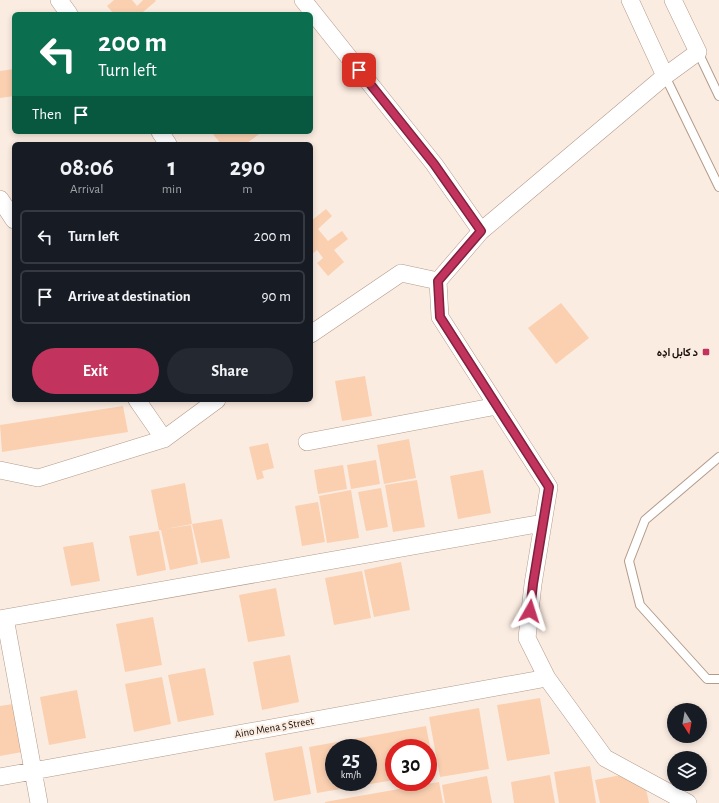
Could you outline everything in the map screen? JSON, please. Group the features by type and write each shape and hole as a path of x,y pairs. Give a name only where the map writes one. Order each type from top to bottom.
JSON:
{"street":[{"path":"59,0 68,12"},
{"path":"303,0 313,12"},
{"path":"630,0 665,76"},
{"path":"673,0 698,52 665,76 481,231 438,281 440,317 549,487 533,584 527,638 547,678 605,758 688,803"},
{"path":"313,13 434,164 481,231"},
{"path":"0,199 12,217"},
{"path":"313,333 402,273 438,281"},
{"path":"138,402 164,439"},
{"path":"0,470 38,478 164,439 214,402"},
{"path":"308,442 496,406"},
{"path":"39,803 3,619 543,524"},
{"name":"Aino Mena 5 Street","path":"0,777 547,678"}],"lane":[{"path":"698,52 719,96"},
{"path":"665,76 719,187"},
{"path":"719,457 645,520 629,561 640,605 707,679 719,679"}],"building":[{"path":"114,0 132,0 137,6 143,0 156,1 143,12 112,12 107,6"},
{"path":"12,69 12,96 0,98 0,71"},
{"path":"213,134 259,134 248,142 219,142"},
{"path":"326,209 332,216 318,229 328,241 342,231 348,239 334,250 344,262 328,276 317,263 323,258 317,250 313,253 313,219"},
{"path":"561,303 589,338 556,364 528,328"},
{"path":"365,376 372,416 342,421 335,381"},
{"path":"123,406 128,432 2,452 0,425"},
{"path":"409,439 416,478 384,484 377,445"},
{"path":"268,443 274,468 262,471 264,478 257,480 249,447"},
{"path":"376,460 380,484 351,489 347,465"},
{"path":"343,465 347,489 318,494 314,470"},
{"path":"483,470 491,513 458,519 450,476"},
{"path":"417,480 425,527 393,532 385,485"},
{"path":"185,483 192,524 165,529 191,525 198,564 170,570 161,530 159,530 151,490"},
{"path":"381,488 388,527 366,531 358,492"},
{"path":"351,490 359,538 327,543 319,496"},
{"path":"318,502 325,542 302,546 295,506"},
{"path":"222,519 230,558 201,563 192,524"},
{"path":"159,531 166,570 137,576 129,536"},
{"path":"93,542 100,581 71,586 63,547"},
{"path":"401,562 410,610 374,617 364,570"},
{"path":"362,571 371,618 334,625 325,578"},
{"path":"276,588 285,636 248,642 239,595"},
{"path":"153,617 162,665 125,672 116,624"},
{"path":"290,655 299,702 262,710 253,662"},
{"path":"205,668 214,715 178,722 168,675"},
{"path":"162,677 171,724 134,732 125,684"},
{"path":"77,690 86,738 49,745 40,697"},
{"path":"540,698 550,754 507,761 497,705"},
{"path":"13,704 22,752 0,756 0,706"},
{"path":"479,708 489,769 440,777 437,761 437,739 433,739 429,717"},
{"path":"426,726 428,739 385,739 385,782 377,783 377,739 354,739"},
{"path":"325,744 325,791 329,791 317,793 309,747"},
{"path":"302,746 311,794 274,801 265,753"},
{"path":"590,766 596,803 559,803 554,772"},
{"path":"642,771 649,803 600,803 595,780"},
{"path":"550,775 555,803 514,803 511,782"},
{"path":"487,776 492,803 445,803 442,785"},
{"path":"437,782 439,782 443,803 325,803 388,791 437,791"}],"place":[{"name":"د کابل اډه","path":"706,352"}],"route":[{"path":"359,70 434,164 481,231 438,281 440,317 549,487 530,611"}]}
